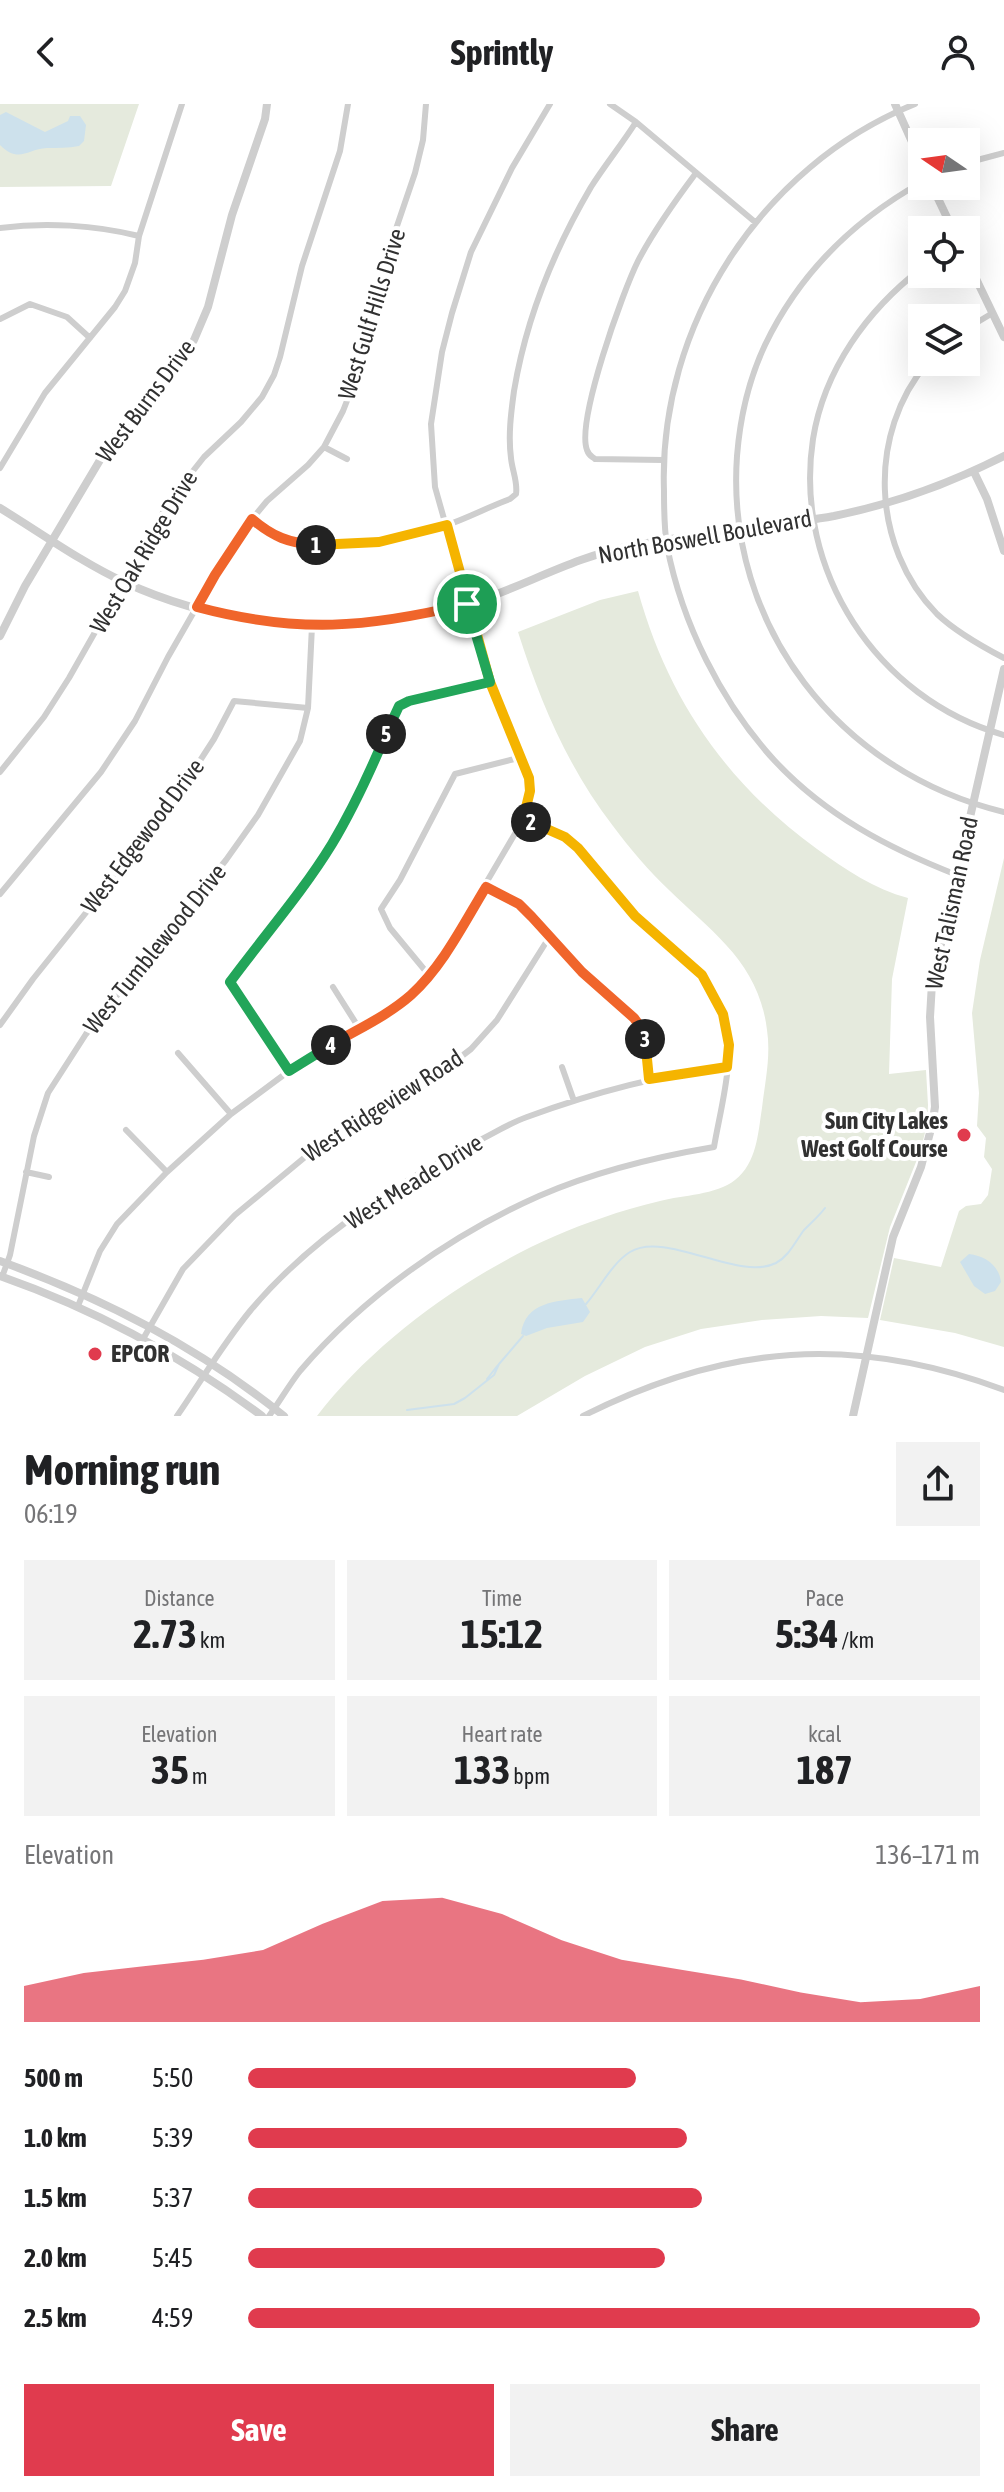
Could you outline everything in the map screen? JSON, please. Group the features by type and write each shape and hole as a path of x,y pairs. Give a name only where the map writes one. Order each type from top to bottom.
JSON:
{"street":[{"path":"0,468 45,393 125,291 135,263 139,236 182,104"},
{"name":"West Burns Drive","path":"0,636 25,586 109,445 194,340 208,307 229,225 262,130 267,104"},
{"name":"West Oak Ridge Drive","path":"0,772 44,717 69,678 170,500 204,457 262,397 274,375 302,266 340,151 348,104"},
{"name":"West Gulf Hills Drive","path":"0,894 109,759 135,721 215,575 252,519 324,447 357,375 382,270 415,173 423,140 426,104"},
{"path":"78,1306 100,1251 117,1224 167,1172 231,1114 289,1071 386,1014 413,993 445,953 523,820 530,791 522,757 490,682 435,487 431,424 442,352 471,252 512,168 550,104"},
{"path":"610,104 636,122 755,222"},
{"path":"915,104 896,108 834,149 790,186 755,222 719,276 694,328 669,408 663,460 666,539 695,635 719,684 760,743 797,782 847,822 910,857 957,875"},
{"path":"896,108 908,134"},
{"path":"252,519 272,536 286,541 337,546 379,542 447,525 516,494 509,435 514,390 532,318 555,257 579,209 636,122"},
{"path":"980,159 1004,153"},
{"path":"663,460 595,459 586,447 588,420 608,337 625,290 653,235 696,173"},
{"path":"908,191 868,216 824,256 797,291 769,337 749,387 739,433 736,480 739,529 747,569 765,614 792,666 831,716 867,748 927,786 973,805 1004,812"},
{"path":"0,228 41,226 114,230 139,236"},
{"path":"908,281 879,307 854,337 835,370 813,438 813,519 832,585 843,608 870,648 889,669 935,705 961,720 1004,735"},
{"path":"979,288 1004,337"},
{"path":"0,319 30,304 67,317 90,338"},
{"path":"980,321 991,314"},
{"path":"916,376 892,430 885,465 885,504 900,555 910,577 939,616 1004,658"},
{"path":"324,447 347,459"},
{"name":"North Boswell Boulevard","path":"0,508 123,582 240,619 312,626 402,620 467,604 601,552 666,539 813,519 885,504 974,472 1004,456"},
{"path":"974,472 987,499 1004,551"},
{"name":"West Tumblewood Drive","path":"1,1276 34,1136 48,1093 86,1034 226,860 258,815 300,741 308,708 312,626"},
{"name":"West Talisman Road","path":"853,1416 893,1237 921,1167 932,1125 935,1107 930,1017 932,983 1004,669"},
{"path":"289,1071 230,982 299,893 332,844 360,793 399,706 490,682"},
{"name":"West Edgewood Drive","path":"0,1025 168,810 214,739 234,701 308,708"},
{"path":"428,974 390,928 381,909 400,880 455,774 522,757"},
{"path":"272,1412 299,1372 356,1315 404,1276 481,1224 540,1195 608,1172 664,1155 714,1147 729,1045 723,1014 702,975 635,916 578,848 565,837 523,820"},
{"path":"486,887 519,904 582,972 642,1029 647,1044 649,1079"},
{"name":"West Ridgeview Road","path":"143,1339 183,1269 235,1215 288,1169 364,1114 445,1069 471,1049 497,1020 550,936"},
{"path":"333,987 359,1028"},
{"path":"178,1053 231,1114"},
{"path":"562,1067 574,1101"},
{"name":"West Meade Drive","path":"177,1416 250,1312 289,1271 337,1229 392,1190 443,1159 524,1118 649,1079 727,1067"},
{"path":"126,1130 167,1172"},
{"path":"26,1172 49,1177"},
{"path":"3,1262 151,1325 213,1364 272,1412 284,1416"},
{"path":"1,1276 78,1306 143,1339 262,1416"},
{"path":"583,1416 670,1378 717,1365 779,1355 866,1355 963,1375 1004,1390"}],"shaded area":[{"path":"0,104 139,104 111,186 0,187"},
{"path":"638,591 666,668 684,703 729,767 785,824 817,849 872,884 908,898 892,979 889,1074 926,1070 927,1125 920,1152 890,1227 868,1318 821,1316 701,1329 645,1347 585,1376 517,1416 317,1416 375,1354 445,1298 484,1273 523,1251 602,1218 727,1185 742,1173 752,1156 759,1127 768,1050 762,1007 754,986 732,951 647,867 597,804 557,733 518,632 600,600"},
{"name":"Sun City Lakes West Golf Course","path":"1004,858 1004,1347 955,1333 880,1320 894,1258 941,1267 959,1211 966,1206 981,1204 988,1195 992,1169 984,1157 986,1138 977,1126 979,1093 972,1013 980,960"}],"water":[{"path":"6,112 45,132 68,121 70,116 80,116 86,125 84,141 79,146 13,154 0,145 0,115"},
{"path":"969,1254 986,1259 994,1266 1001,1282 995,1291 985,1294 974,1286 960,1262"},
{"path":"582,1298 590,1312 583,1322 547,1328 526,1336 521,1334 524,1323 535,1309 552,1302"}],"waterway":[{"path":"586,1304 618,1263 630,1252 645,1247 663,1247 742,1266 760,1267 776,1263 825,1208"},
{"path":"407,1410 454,1404 465,1398 494,1375 499,1364 523,1336"},
{"path":"487,1379 498,1365"}],"place":[{"name":"Sun City Lakes West Golf Course","path":"964,1135"},
{"name":"EPCOR","path":"95,1354"}],"route":[{"path":"467,604 402,620 312,626 240,619 197,607 252,519 272,536 286,541 337,546 379,542 447,525 490,682 529,778 530,791 523,820 565,837 578,848 635,916 702,975 723,1014 729,1045 727,1067 649,1079 647,1044 634,1018 582,972 519,904 486,887 445,953 413,993 386,1014 289,1071 230,982 299,893 332,844 360,793 399,706 490,682 467,604"}]}
